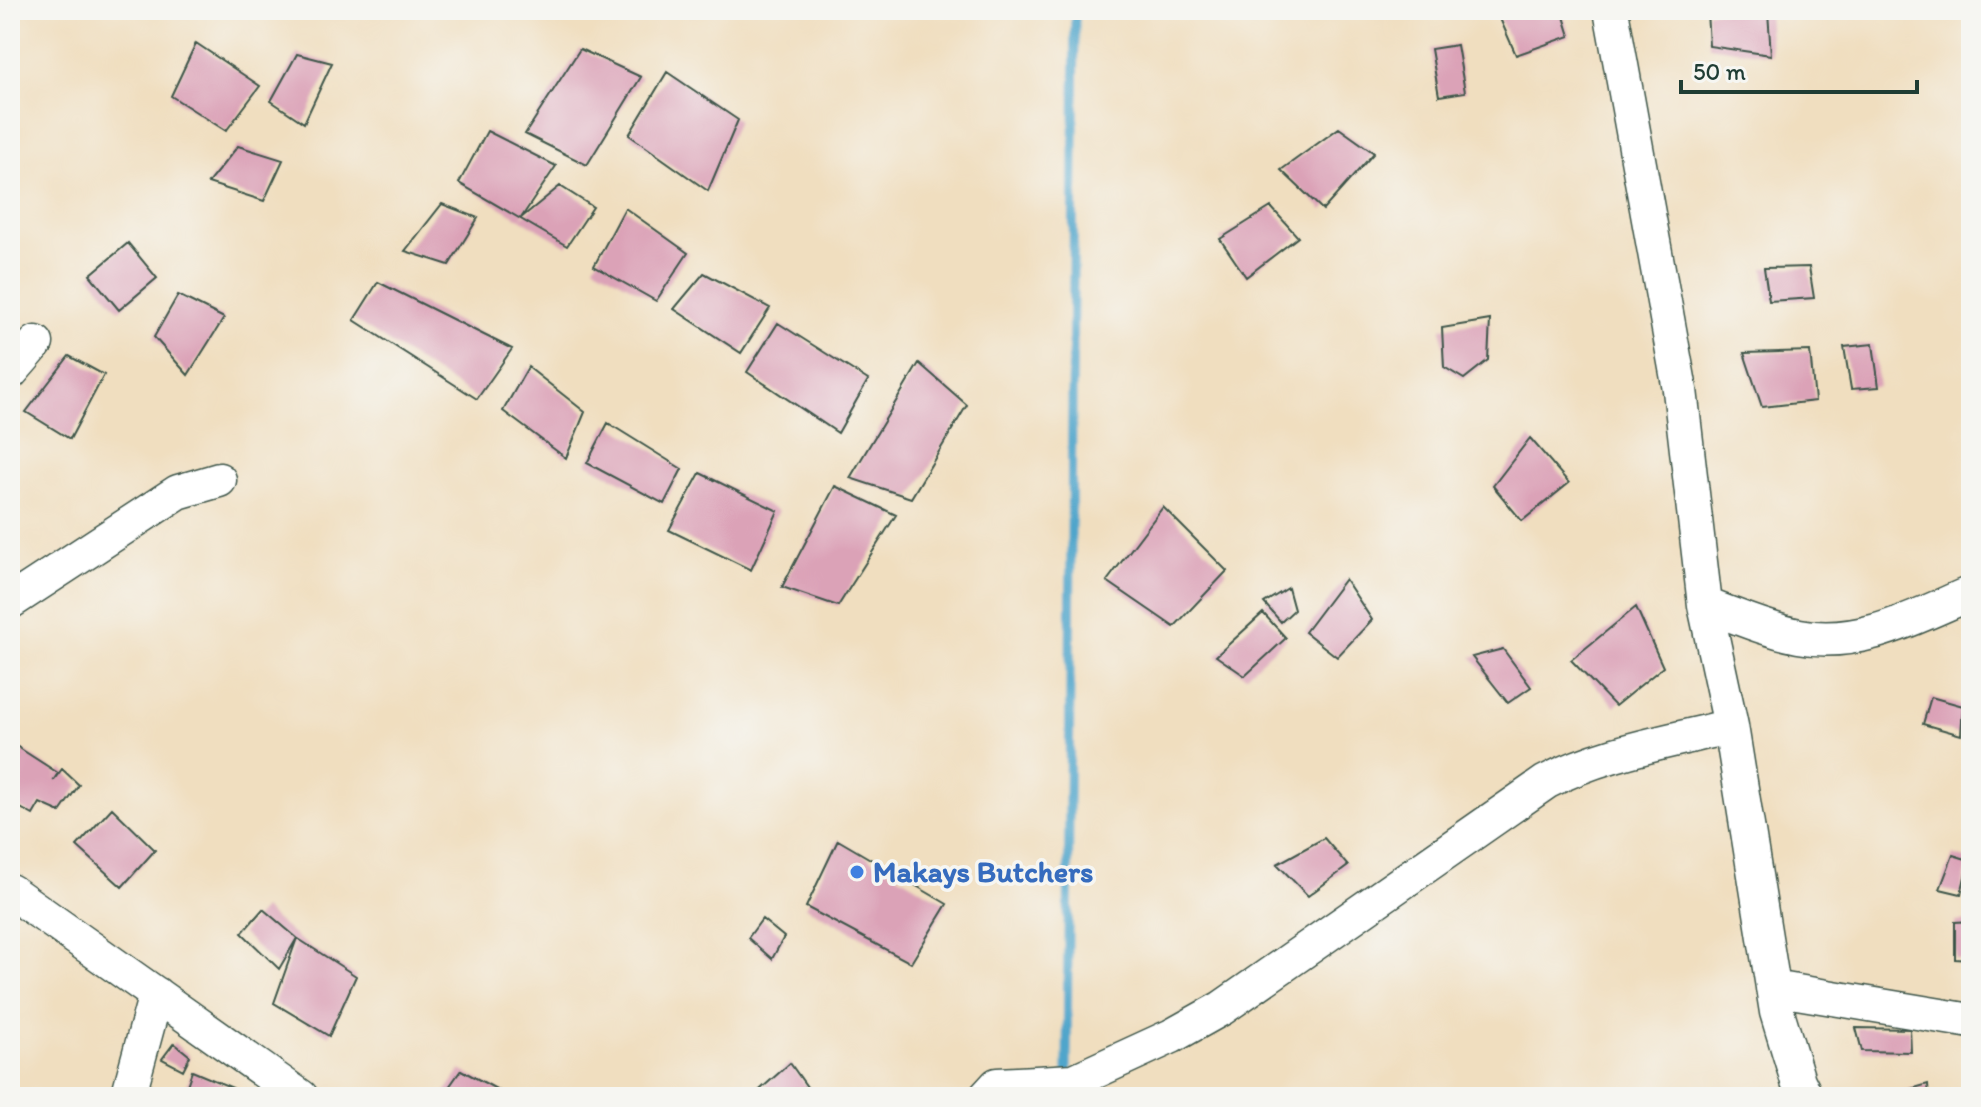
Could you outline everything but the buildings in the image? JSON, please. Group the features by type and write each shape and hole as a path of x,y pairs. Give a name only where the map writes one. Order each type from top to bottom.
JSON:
{"street":[{"path":"1611,10 1680,390 1705,605 1731,726 1777,1012 1798,1081 1806,1097"},
{"path":"10,373 36,343"},
{"path":"10,602 178,492 219,480"},
{"path":"1705,605 1800,637 1831,639 1865,635 1907,621 1971,593"},
{"path":"986,1097 997,1085 1074,1081 1172,1036 1222,1008 1546,782 1570,770 1731,726"},
{"path":"10,891 301,1097"},
{"path":"1773,988 1971,1021"},
{"path":"128,1097 156,994"}],"waterway":[{"path":"1067,1074 1075,10"}],"place":[{"name":"Makays Butchers","path":"857,872"}]}
